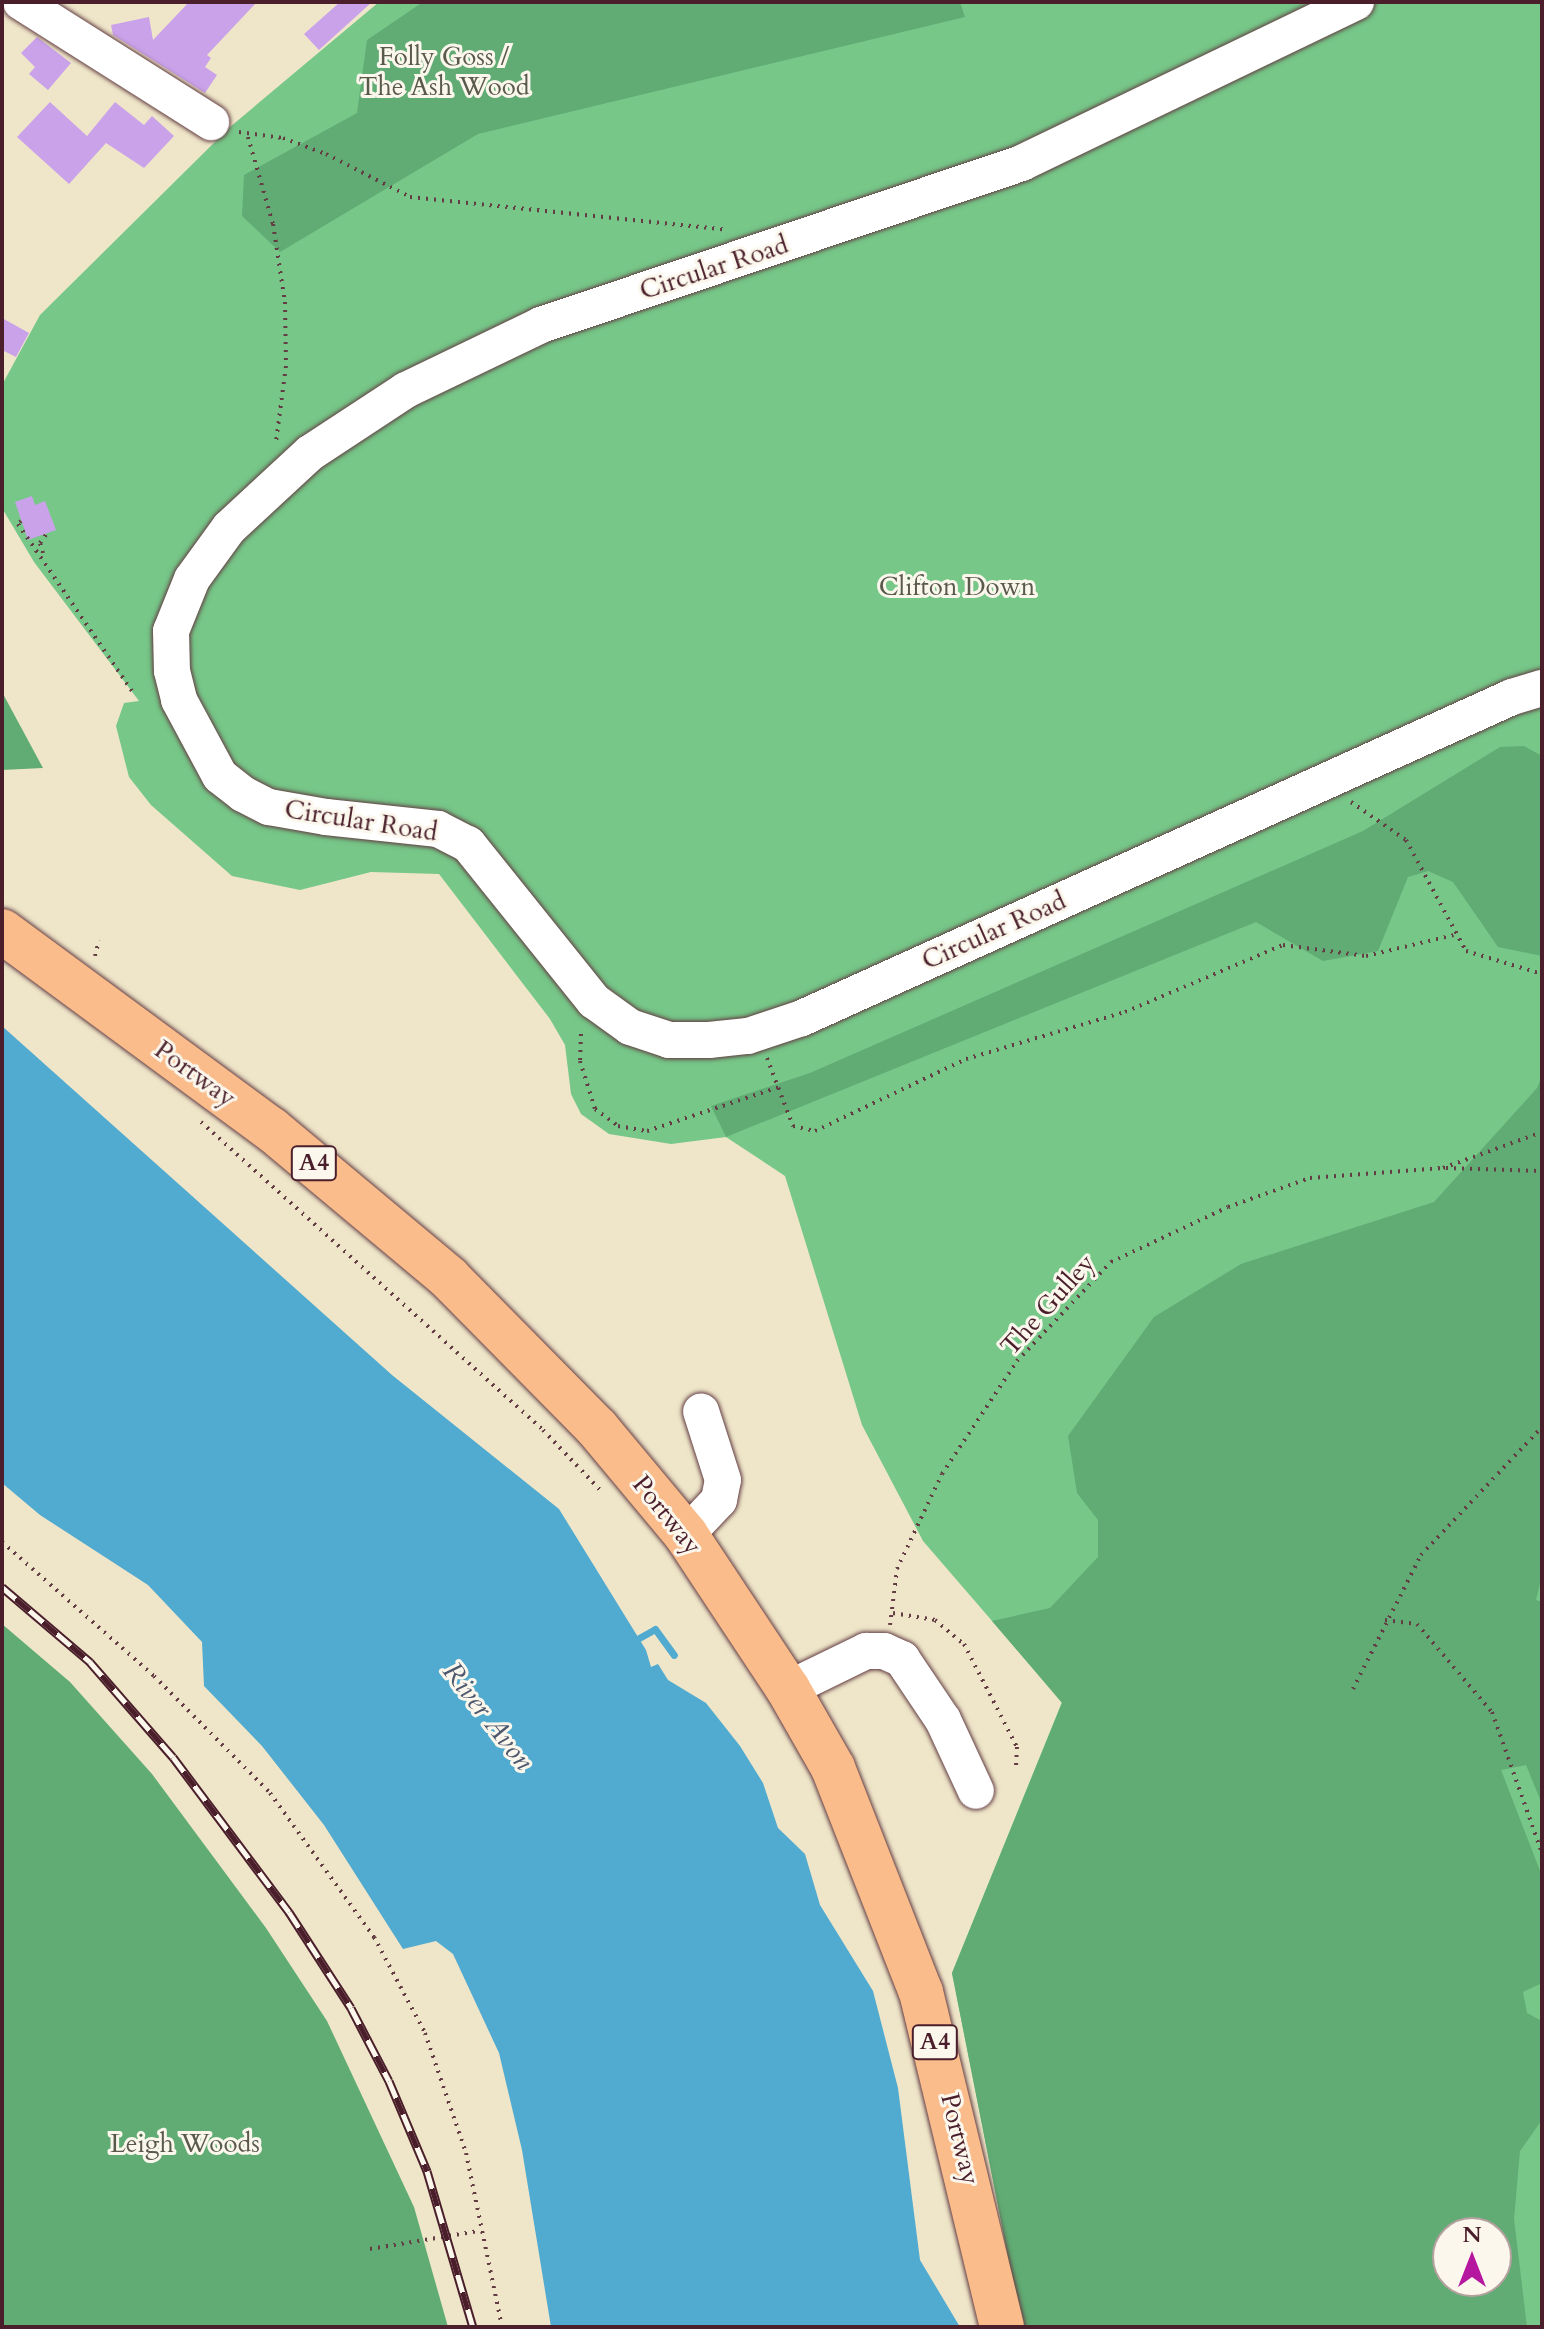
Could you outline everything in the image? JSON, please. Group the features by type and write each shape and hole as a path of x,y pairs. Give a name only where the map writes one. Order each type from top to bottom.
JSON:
{"highway":[{"name":"Portway","path":"2,931 271,1129 449,1278 597,1428 686,1535 788,1689 833,1768 921,1992 1002,2327"}],"street":[{"path":"21,2 211,122"},
{"name":"Circular Road","path":"1356,2 1022,163 541,325 406,390 310,453 229,528 192,579 171,631 172,671 179,700 220,776 243,794 269,807 326,817 438,829 468,844 594,1001 630,1027 669,1040 709,1040 748,1036 802,1018 1512,697 1542,688"},
{"path":"686,1535 719,1500 723,1480 701,1411"},
{"path":"788,1689 858,1654 884,1651 902,1659 922,1685 976,1791"}],"path":[{"path":"211,122 248,137 283,138 326,154 410,197 733,231"},
{"path":"248,137 273,224 285,302 286,366 275,457"},
{"path":"21,521 18,524 45,559 132,691"},
{"path":"45,559 40,543 48,532"},
{"path":"1340,795 1406,840 1454,935 1466,951 1542,974"},
{"path":"764,1049 793,1126 815,1131 966,1059 1125,1012 1283,945 1366,956 1454,935"},
{"path":"581,1034 580,1061 595,1109 618,1126 647,1131 779,1087"},
{"name":"Portway","path":"192,1115 543,1430 608,1497"},
{"name":"The Gulley","path":"884,1651 893,1613 897,1569 942,1474 1017,1361 1111,1262 1228,1207 1310,1178 1443,1168 1542,1132"},
{"path":"1443,1168 1542,1171"},
{"path":"1353,1689 1385,1620 1421,1555 1542,1427"},
{"path":"2,1542 154,1676 270,1793 374,1937 425,2033 466,2153 479,2231 502,2327"},
{"path":"893,1613 935,1620 964,1644 1017,1747 1016,1768"},
{"path":"1385,1620 1417,1624 1492,1712 1542,1853"},
{"path":"370,2249 479,2231"}],"green space":[{"name":"Clifton Down","path":"379,2 1542,2 1542,2327 1022,2327 952,1973 1062,1702 923,1541 862,1425 785,1176 726,1137 671,1144 609,1134 581,1114 571,1094 565,1045 550,1019 439,874 371,872 300,890 232,876 151,805 129,777 116,726 124,703 139,701 34,562 2,508 2,385 40,315 230,127"},
{"name":"Folly Goss / The Ash Wood","path":"423,2 960,2 965,17 478,134 280,252 242,216 244,175 357,113 367,40"},
{"path":"2,692 43,768 2,770"},
{"path":"1524,746 1542,756 1542,956 1498,947 1453,882 1428,871 1408,877 1378,951 1323,961 1256,922 726,1137 711,1106 810,1073 1363,831 1500,747"},
{"path":"1542,1076 1542,1576 1536,1600 1542,1602 1542,1804 1526,1765 1501,1770 1542,1876 1542,1983 1523,1992 1527,2013 1542,2021 1542,2120 1520,2151 1514,2219 1527,2327 1022,2327 952,1973 1062,1703 992,1621 1050,1608 1098,1557 1098,1520 1077,1493 1068,1436 1154,1317 1241,1264 1434,1202 1537,1088"},
{"name":"Leigh Woods","path":"2,1624 70,1682 152,1774 266,1928 327,2021 414,2207 448,2327 2,2327"}],"water":[{"name":"River Avon","path":"2,1026 392,1375 559,1509 646,1650 651,1667 658,1664 668,1680 706,1703 740,1746 763,1783 778,1828 805,1854 820,1905 873,1991 898,2088 920,2260 960,2327 551,2327 522,2150 499,2053 453,1954 436,1941 403,1949 324,1825 262,1746 204,1686 202,1642 148,1585 40,1515 2,1483"}],"building":[{"path":"189,2 257,2 207,55 211,58 205,67 217,75 205,93 113,35 111,25 149,17 153,40"},
{"path":"340,2 372,2 319,50 304,34"},
{"path":"37,37 71,63 48,90 29,74 35,67 21,53"},
{"path":"50,102 87,136 115,102 144,125 152,116 174,136 144,168 106,143 69,184 17,137"},
{"path":"2,318 29,333 16,357 2,350"},
{"path":"32,496 35,505 45,501 56,530 28,540 15,502"}],"waterway":[{"path":"639,1638 655,1629 674,1655"}],"railway":[{"path":"2,1587 90,1662 173,1757 289,1912 351,2008 389,2081 427,2171 473,2327"}]}
